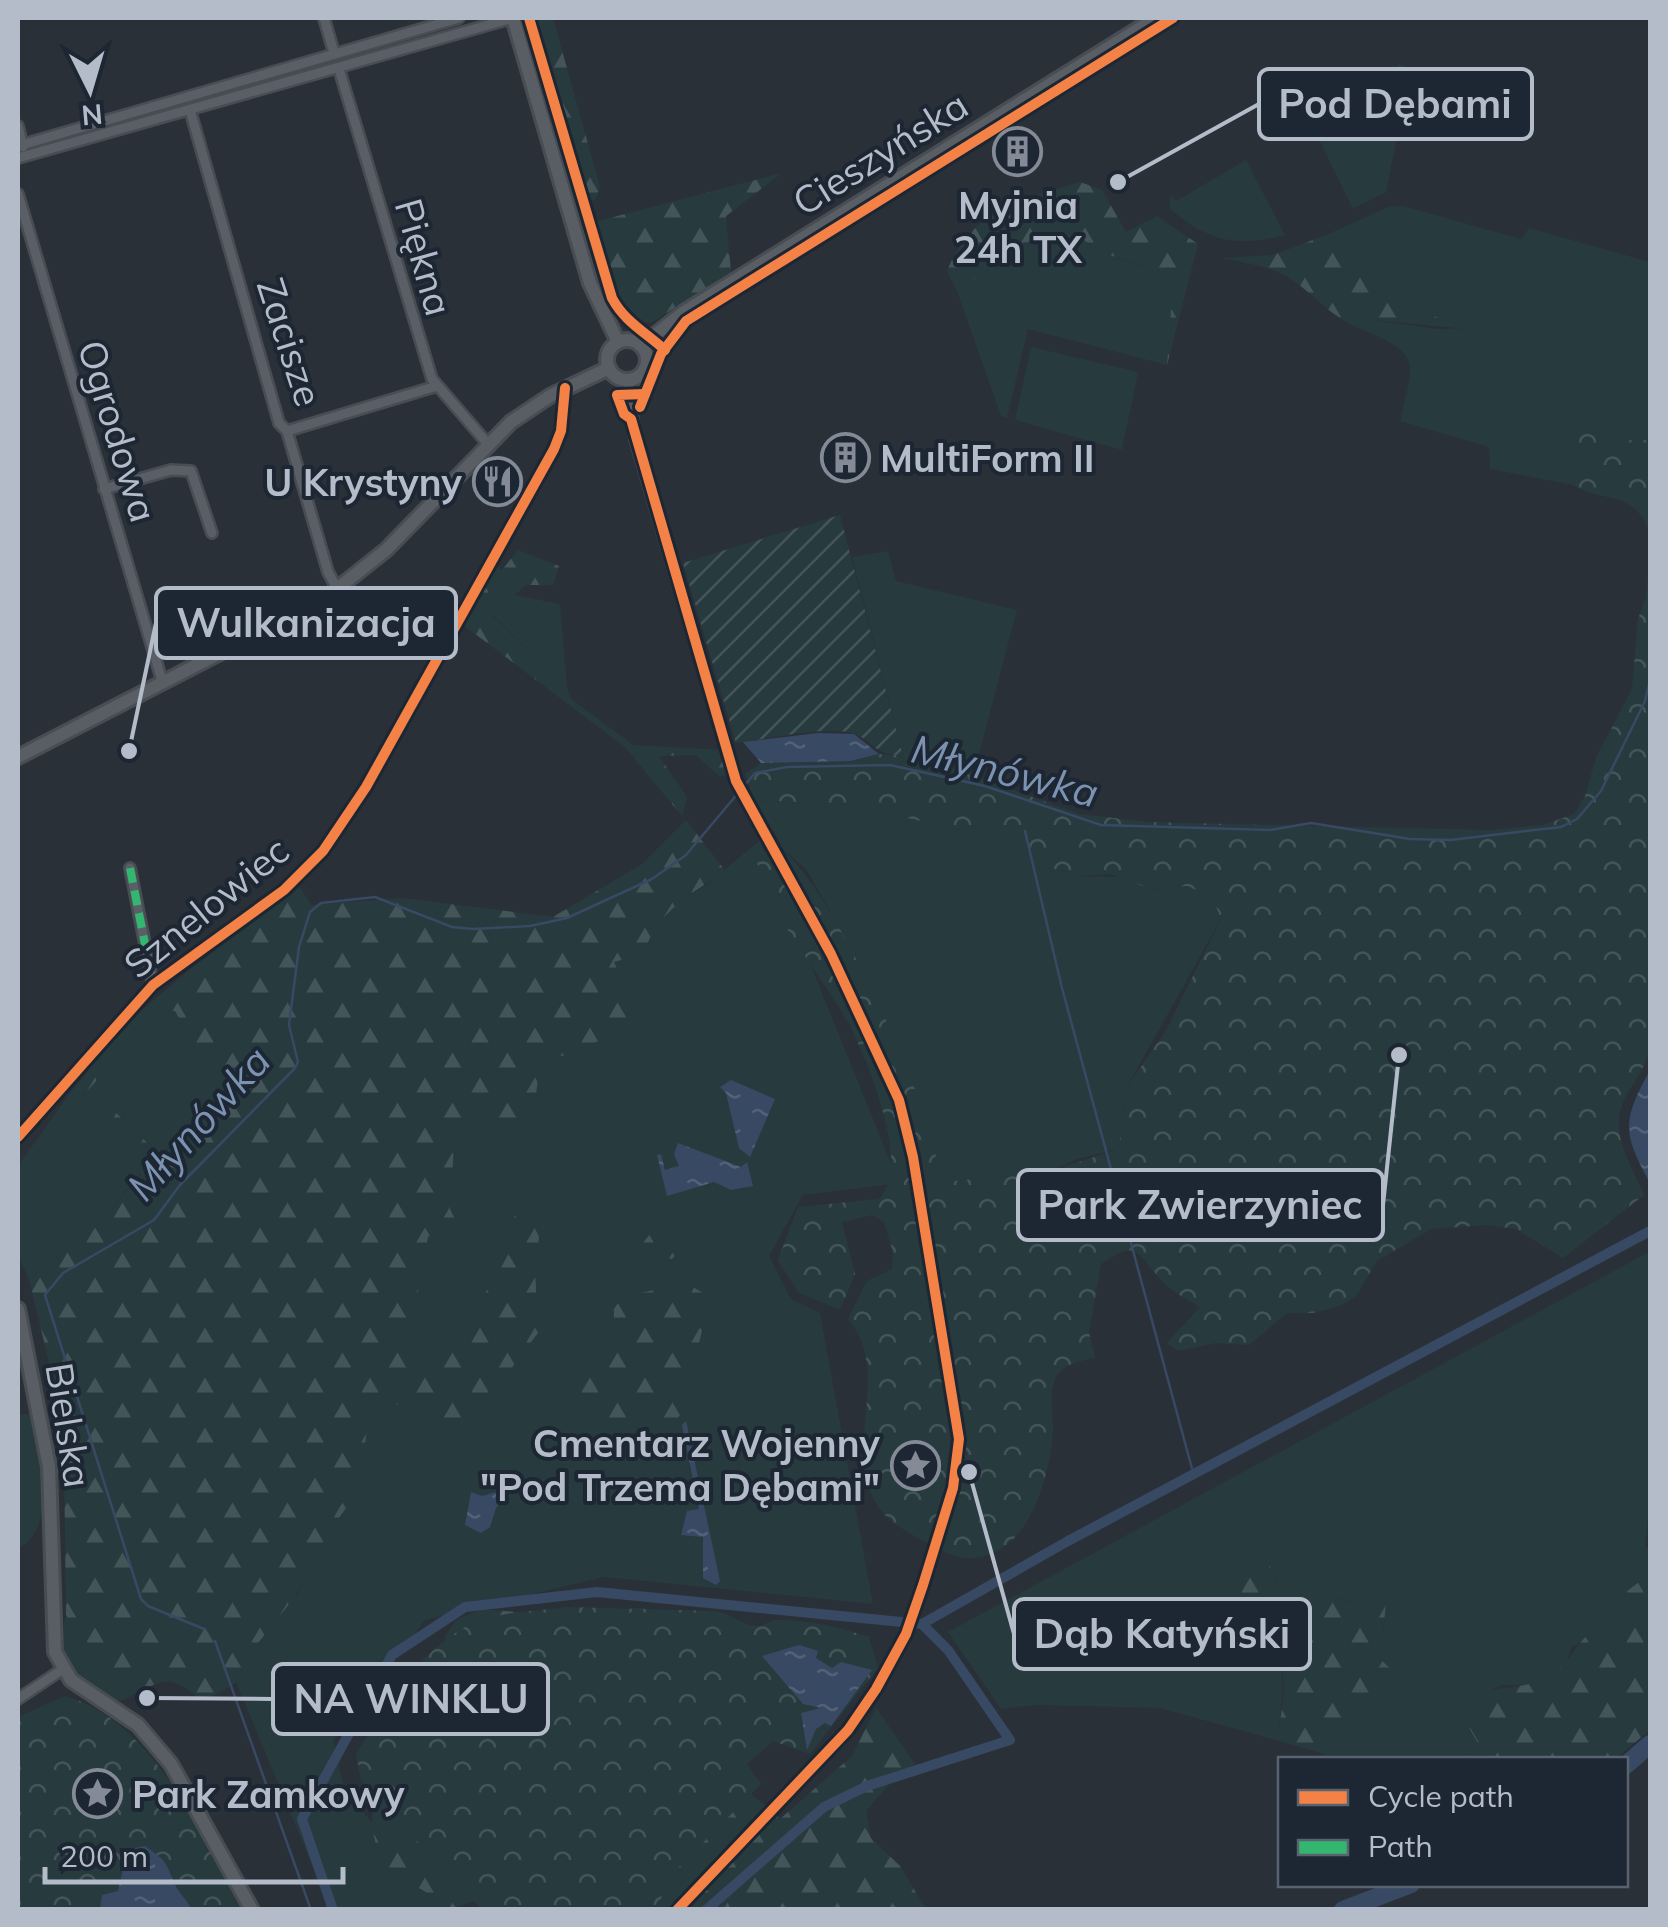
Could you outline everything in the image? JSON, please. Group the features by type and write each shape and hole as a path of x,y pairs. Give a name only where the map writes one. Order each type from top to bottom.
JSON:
{"main road":[{"path":"513,18 590,283 618,342"},
{"name":"Cieszyńska","path":"641,346 684,312 1156,18"},
{"path":"630,340 641,346 646,367 628,380 609,368 608,353 618,342 630,340"},
{"path":"18,754 284,623 338,590 385,552 486,444 536,405 609,368"},
{"name":"Bielska","path":"18,1309 48,1468 52,1638 63,1670"},
{"path":"63,1670 151,1738 188,1790 252,1910"}],"street":[{"path":"324,18 335,54"},
{"path":"21,151 459,18"},
{"path":"21,151 190,110 513,18"},
{"name":"Piękna","path":"335,54 328,63 339,68 414,332 437,386 486,444"},
{"name":"Zacisze","path":"190,110 278,423 287,431 328,572 338,590"},
{"path":"18,126 21,151"},
{"name":"Ogrodowa","path":"18,194 162,684"},
{"path":"628,380 635,439 736,781"},
{"path":"287,431 437,386"},
{"name":"Sznelowiec","path":"18,1137 153,985 284,890 339,828 554,449 566,388"},
{"path":"536,405 560,416"},
{"path":"104,489 171,470 190,471 212,534"},
{"path":"130,868 153,985"},
{"path":"18,1699 63,1670"}],"green space":[{"path":"519,18 553,18 600,187 595,200 574,201"},
{"path":"1398,64 1475,88 1464,139 1399,127 1386,192 1353,209 1311,123 1394,74"},
{"path":"1246,160 1285,235 1252,241 1223,239 1196,228 1169,208 1171,194 1176,201"},
{"path":"782,173 726,216 731,272 651,323 632,320 616,294 596,276 583,225"},
{"path":"1080,182 1102,190 1126,232 1157,216 1198,244 1167,365 1173,284 1161,275 1096,248 1071,228 1025,244 957,291 947,271 970,233 985,220 1018,202"},
{"path":"1403,206 1521,239 1529,228 1650,262 1650,440 1624,441 1580,453 1580,468 1573,485 1490,469 1489,447 1400,421 1410,371 1408,361 1394,345 1359,328 1372,320 1438,329 1466,328 1385,298 1362,280 1362,261 1326,235 1388,207"},
{"path":"1071,228 1095,248 1149,269 1174,284 1167,365 1028,329 1007,418 1001,416 957,291 1025,244"},
{"path":"1326,235 1362,261 1362,280 1385,298 1469,329 1372,320 1359,328 1335,315 1280,273 1224,258 1273,255"},
{"path":"1031,347 1138,372 1122,450 1015,420"},
{"path":"1583,422 1624,440 1650,440 1650,532 1643,518 1627,503 1573,485 1580,468 1572,433"},
{"path":"840,515 903,756 885,753 844,731 736,743 683,563"},
{"path":"518,550 559,566 553,585 526,585 492,615 567,688 571,699 633,745 724,750 728,775 719,776 696,755 659,756 687,797 682,816 625,747 458,621 492,563 502,570"},
{"path":"888,551 896,581 1017,610 973,777 920,757 903,756 852,557"},
{"path":"1650,556 1650,1048 1619,1116 1624,1151 1644,1195 1563,1258 1516,1229 1488,1225 1431,1229 1377,1261 1356,1296 1342,1305 1313,1313 1287,1313 1249,1345 1216,1343 1178,1351 1167,1343 1200,1307 1168,1286 1140,1255 1129,1250 1122,1252 1101,1264 1089,1332 1095,1357 1069,1365 1059,1373 1052,1388 1052,1444 1045,1477 1033,1510 1016,1536 987,1555 962,1557 944,1552 895,1524 870,1492 864,1467 867,1365 861,1341 848,1319 867,1281 892,1269 893,1253 884,1222 872,1215 842,1222 855,1274 840,1310 799,1293 778,1260 798,1207 879,1199 890,1177 888,1134 856,1039 767,892 756,852 783,851 803,872 846,940 919,1100 943,1182 1048,1172 1119,1149 1127,1087 1167,1029 1221,919 1212,897 1187,886 1151,889 1110,874 1077,876 1048,867 997,838 849,805 755,800 745,774 761,763 850,761 879,754 920,757 1080,814 1147,822 1491,830 1543,825 1574,814 1585,796 1596,758 1632,689 1638,619 1646,597"},
{"path":"514,595 560,604 567,688 492,614"},
{"path":"755,800 849,805 997,838 1048,867 1077,876 1118,877 1151,889 1187,886 1212,897 1221,919 1127,1087 1119,1149 1077,1159 1049,1172 942,1182 918,1100 867,982 806,869 784,850"},
{"path":"686,820 726,872 666,915 643,954 614,962 628,1004 621,1025 588,1046 540,1062 535,1103 540,1115 513,1143 493,1128 481,1127 457,1135 454,1144 450,1209 457,1223 452,1232 442,1228 428,1237 416,1301 415,1359 426,1367 484,1294 512,1247 505,1237 517,1211 527,1211 539,1237 535,1267 538,1333 474,1418 438,1422 400,1403 368,1419 360,1489 327,1534 294,1598 258,1643 261,1666 218,1694 199,1699 177,1684 161,1682 120,1701 105,1663 66,1615 64,1459 52,1375 29,1279 100,1224 141,1173 101,1118 111,1108 161,1156 197,1122 219,1092 175,1011 159,1011 80,1099 70,1093 128,1022 193,967 300,887 311,905 402,898 553,917 642,864"},
{"path":"760,840 899,1183 803,1195 769,1256 791,1299 820,1313 873,1604 604,1577 425,1620 333,1741 345,1792 451,1909 330,1909 232,1672 297,1594 351,1477 439,1148 659,912 705,886"},
{"path":"159,1011 175,1011 219,1092 161,1156 111,1108 101,1118 141,1172 100,1224 29,1279 18,1256 18,1166 70,1093 80,1099"},
{"path":"681,1230 685,1244 672,1259 637,1251 650,1234"},
{"path":"1649,1252 1650,1504 1645,1546 1650,1549 1650,1574 1627,1591 1621,1618 1572,1647 1565,1665 1531,1685 1502,1685 1457,1707 1479,1745 1465,1757 1327,1757 1322,1753 1350,1715 1380,1659 1386,1604 1334,1599 1304,1615 1286,1606 1271,1568 1239,1602 1255,1617 1276,1648 1282,1699 1276,1740 1160,1708 1035,1705 1001,1709 948,1632"},
{"path":"686,1283 710,1297 683,1410 670,1431 617,1453 578,1404 576,1387 614,1341 614,1309 622,1297"},
{"path":"32,1413 42,1467 43,1506 31,1538 18,1549 18,1415"},
{"path":"1257,1551 1271,1568 1286,1606 1303,1615 1333,1599 1386,1604 1380,1659 1396,1674 1391,1701 1350,1715 1322,1753 1276,1740 1283,1697 1281,1665 1272,1641 1246,1606 1235,1582 1240,1553"},
{"path":"1650,1574 1650,1730 1617,1757 1465,1757 1479,1745 1457,1707 1487,1691 1534,1683 1555,1672 1585,1637 1621,1618 1627,1591"},
{"path":"567,1607 712,1611 755,1626 777,1620 824,1625 869,1637 878,1668 810,1754 773,1741 747,1764 761,1784 668,1878 658,1909 481,1909 361,1781 356,1754 409,1676 461,1629 492,1617"},
{"path":"641,1608 684,1615 717,1668 748,1791 780,1819 852,1756 876,1708 915,1764 896,1776 866,1811 871,1838 900,1866 926,1909 645,1909 481,1898 451,1909 436,1909 427,1893 393,1875 375,1841 372,1813 377,1784 401,1727 447,1649 445,1637 456,1620 481,1609 542,1614"},
{"path":"66,1615 105,1663 120,1701 92,1688 72,1669 63,1645"},
{"name":"Park Zamkowy","path":"65,1696 96,1709 149,1755 192,1816 243,1909 18,1909 18,1717"}],"water":[{"path":"818,733 854,734 879,754 850,761 761,763 743,742"},
{"path":"1650,1070 1650,1183 1634,1150 1629,1126 1630,1114"},
{"path":"731,1080 775,1099 750,1157 739,1148 726,1093 720,1087"},
{"path":"678,1143 741,1167 747,1162 753,1186 731,1190 714,1182 667,1196 657,1155 661,1154 665,1170 679,1166 674,1154"},
{"path":"686,1421 720,1581 716,1585 703,1578 703,1537 681,1535 687,1511 699,1509 682,1425"},
{"path":"504,1490 508,1493 496,1508 490,1527 481,1533 465,1525 471,1492 482,1496"},
{"path":"799,1645 818,1651 816,1658 832,1668 841,1662 872,1670 831,1726 825,1723 816,1729 807,1750 801,1713 821,1708 803,1704 762,1656"},
{"path":"145,1846 163,1861 191,1909 100,1909 102,1895 118,1891 124,1865 135,1848"}],"waterway":[{"path":"523,18 527,31"},
{"path":"535,59 576,198"},
{"path":"584,226 604,294"},
{"name":"Młynówka","path":"1650,461 1650,468"},
{"name":"Młynówka","path":"204,1629 148,1606 141,1599 45,1295 63,1273 154,1220 180,1185 295,1068 298,1062 289,1025 299,947 310,912 321,903 375,897 452,927 473,929 530,926 567,918 652,879 686,855 755,773 787,767 890,765 985,786 1101,825 1270,830 1311,823 1410,839 1450,840 1561,827 1577,819 1601,791 1645,701 1650,680"},
{"path":"1025,831 1062,988 1194,1476"},
{"path":"333,1910 302,1819 392,1655 465,1607 597,1592 922,1624 1068,1541 1650,1231"},
{"path":"706,1910 824,1807 867,1786 1010,1740 948,1650 922,1624"},
{"name":"Młynówka","path":"215,1641 311,1910"},
{"path":"1628,1763 1650,1744"},
{"path":"1343,1910 1403,1887"}],"marked path":[{"path":"130,868 153,985"}],"cycle path":[{"path":"529,18 612,298 629,320 665,350"},
{"path":"640,407 661,354 686,321 1173,18"},
{"path":"18,1137 153,985 284,890 323,851 366,787 554,449 561,431 565,388"},
{"path":"645,394 617,395 624,414 631,419 736,781 831,954 899,1100 913,1157 959,1439 953,1488 923,1585 906,1634 876,1689 848,1730 677,1910"}],"place":[{"name":"Myjnia 24h TX","path":"1018,151"},
{"name":"Pod Dębami","path":"1118,182"},
{"name":"MultiForm II","path":"845,458"},
{"name":"U Krystyny","path":"497,482"},
{"name":"Wulkanizacja","path":"129,751"},
{"name":"Park Zwierzyniec","path":"1399,1055"},
{"name":"Cmentarz Wojenny \"Pod Trzema Dębami\"","path":"915,1465"},
{"name":"Dąb Katyński","path":"969,1472"},
{"name":"NA WINKLU","path":"147,1698"},
{"name":"Park Zamkowy","path":"97,1794"}]}
